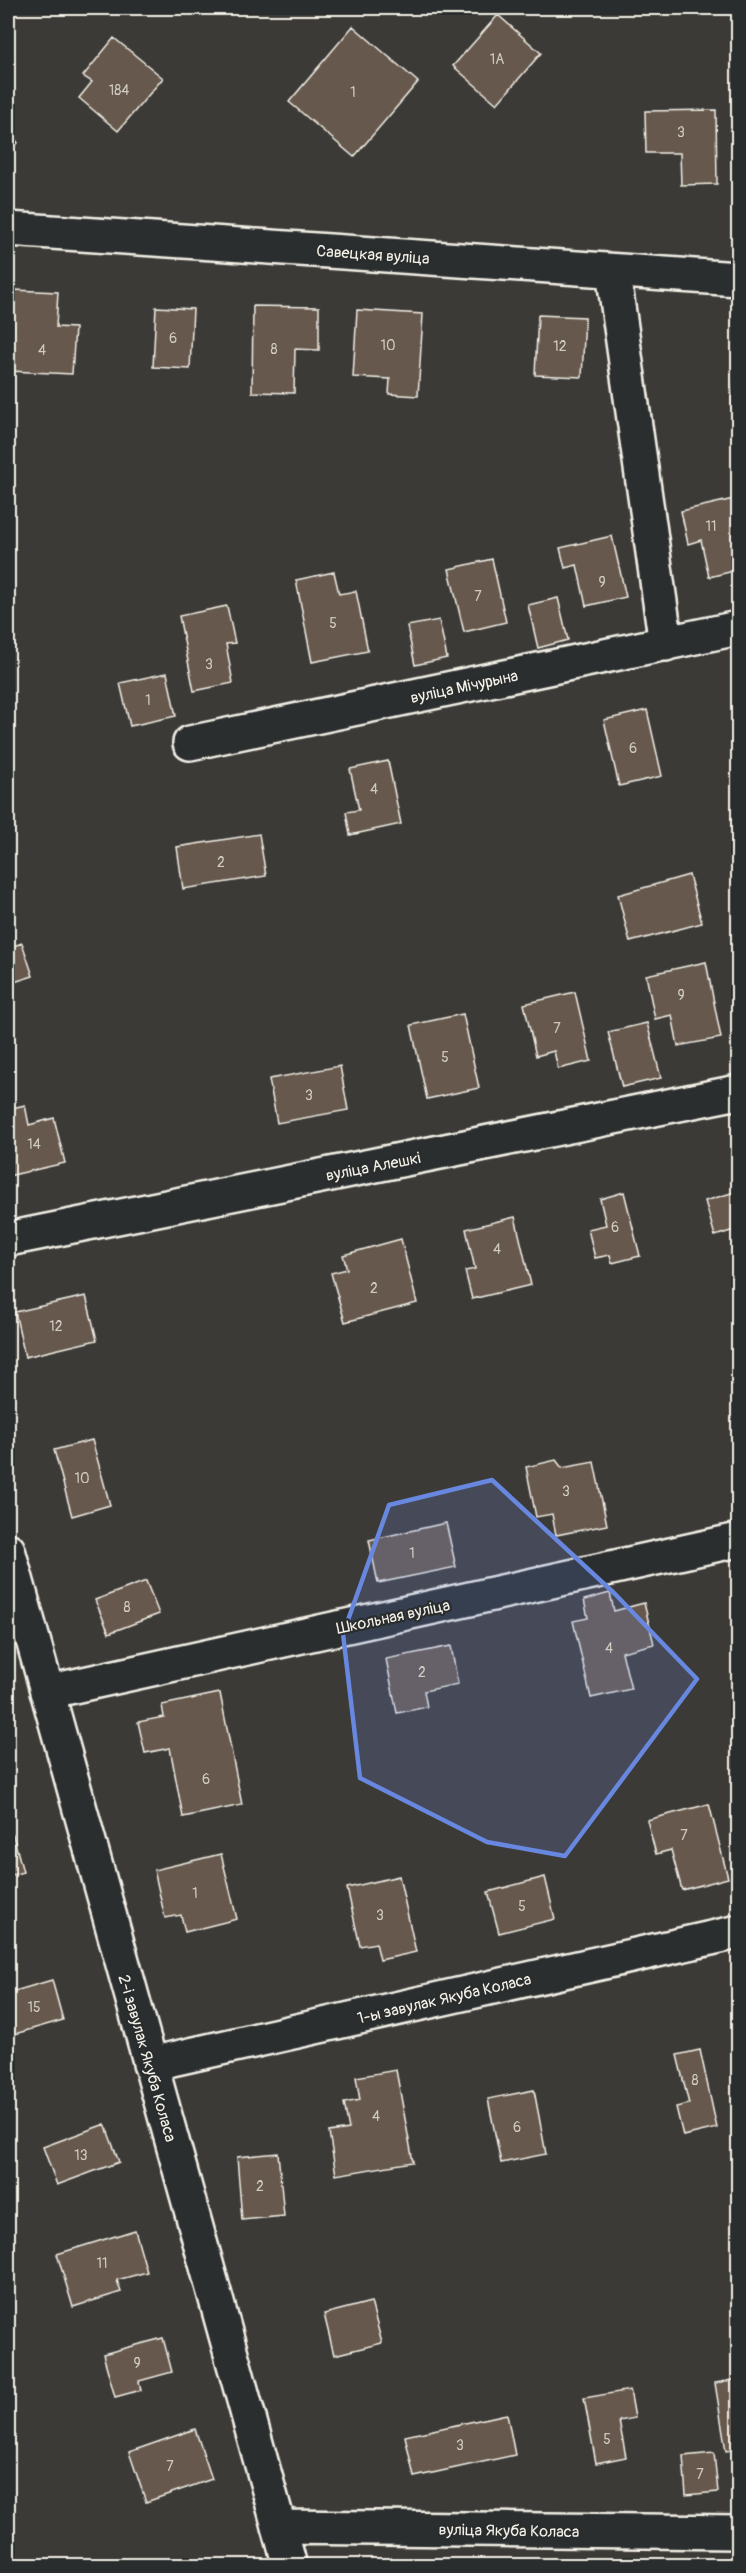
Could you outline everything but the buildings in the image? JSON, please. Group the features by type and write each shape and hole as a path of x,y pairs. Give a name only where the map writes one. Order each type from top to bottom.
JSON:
{"street":[{"name":"Савецкая вуліца","path":"8,229 738,279"},
{"path":"613,271 666,644"},
{"name":"вуліца Мічурына","path":"190,743 738,628"},
{"name":"вуліца Алешкі","path":"8,1239 738,1092"},
{"name":"Школьная вуліца","path":"47,1692 738,1540"},
{"name":"2-і завулак Якуба Коласа","path":"8,1550 290,2565"},
{"name":"1-ы завулак Якуба Коласа","path":"150,2064 738,1932"},
{"name":"вуліца Якуба Коласа","path":"279,2527 738,2532"}],"highlighted area":[{"path":"492,1480 615,1594 697,1679 565,1856 487,1842 360,1778 343,1634 389,1505"}]}
